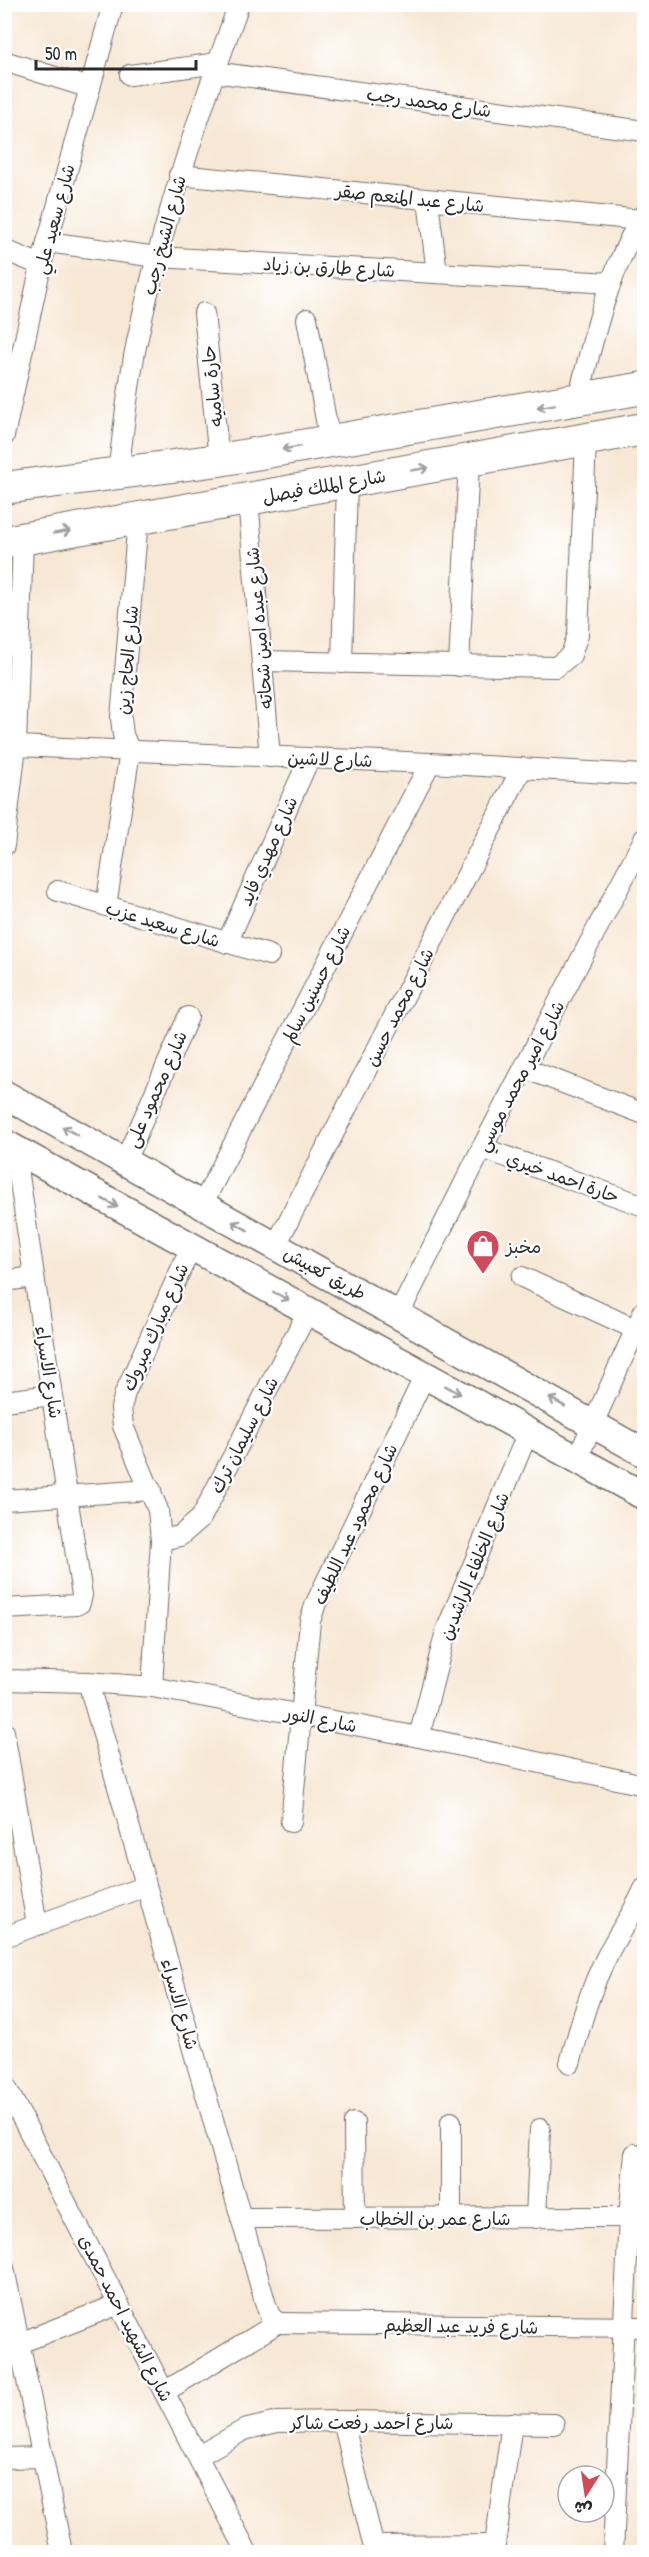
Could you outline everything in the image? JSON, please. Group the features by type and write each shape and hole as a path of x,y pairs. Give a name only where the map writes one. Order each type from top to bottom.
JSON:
{"main road":[{"path":"4,488 219,459 645,388"},
{"name":"شارع الملك فيصل","path":"14,541 645,429"}],"street":[{"name":"شارع سعيد علي","path":"4,436 41,265 113,4"},
{"name":"شارع الشيخ رجب","path":"118,473 137,339 157,257 179,175 239,4"},
{"path":"4,61 90,88"},
{"name":"شارع محمد رجب","path":"130,75 216,67 645,131"},
{"name":"شارع عبد المنعم صقر","path":"179,175 428,200 643,217"},
{"path":"428,200 437,273"},
{"path":"578,400 592,341 611,283 643,217"},
{"name":"شارع طارق بن زياد","path":"47,242 157,257 611,283"},
{"path":"4,250 41,265"},
{"name":"حارة ساميه","path":"204,313 219,459"},
{"path":"307,319 330,441"},
{"path":"262,661 556,667 571,655 578,634 586,440"},
{"path":"459,666 469,460"},
{"path":"342,663 347,482"},
{"name":"شارع عبده امين شحاته","path":"248,499 270,757"},
{"name":"شارع الحاج زين","path":"106,906 130,751 123,735 121,718 138,519"},
{"path":"4,846 16,746 14,541"},
{"name":"شارع لاشين","path":"16,746 430,763 645,775"},
{"name":"شارع مهدي فايد","path":"227,944 309,759"},
{"name":"شارع حسنين سالم","path":"202,1205 430,763"},
{"name":"شارع محمد حسن","path":"276,1245 522,768"},
{"name":"شارع امير محمد موسي","path":"399,1314 482,1148 645,839"},
{"name":"شارع سعيد عزب","path":"58,891 227,944 269,954"},
{"name":"شارع محمود على","path":"125,1161 188,1017"},
{"path":"524,1068 645,1114"},
{"name":"طريق كعبيش","path":"4,1094 594,1422 645,1453"},
{"path":"10,1146 645,1496"},
{"name":"شارع الاسراء","path":"4,1609 76,1605 80,1603 82,1595 34,1277 10,1146"},
{"name":"حارة احمد خيري","path":"482,1148 645,1206"},
{"name":"شارع مبارك مبروك","path":"152,1687 161,1540 158,1510 123,1426 121,1408 125,1394 191,1247"},
{"path":"4,1281 34,1277"},
{"path":"522,1277 635,1329"},
{"name":"شارع سليمان ترك","path":"161,1540 180,1536 201,1518 308,1311"},
{"path":"577,1459 645,1311"},
{"name":"شارع محمود عبد اللطيف","path":"291,1822 310,1621 316,1603 425,1375"},
{"path":"4,1401 52,1395"},
{"name":"شارع الخلفاء الراشدين","path":"419,1737 446,1631 528,1432"},
{"path":"4,1500 151,1490"},
{"name":"شارع النور","path":"4,1680 88,1682 152,1687 419,1737 635,1783"},
{"name":"شارع الاسراء","path":"88,1682 266,2306 270,2316 278,2323"},
{"path":"4,1732 37,1925"},
{"path":"4,1937 146,1886"},
{"path":"570,2063 584,2013 608,1953 633,1915 645,1889"},
{"name":"شارع الشهيد احمد حمدى","path":"4,2083 198,2456 241,2551"},
{"path":"451,2122 451,2218"},
{"path":"354,2123 355,2218"},
{"path":"536,2218 540,2129"},
{"path":"613,2553 629,2217 635,2154"},
{"name":"شارع عمر بن الخطاب","path":"241,2218 629,2217"},
{"path":"4,2268 62,2553"},
{"path":"20,2343 118,2304"},
{"path":"164,2392 278,2323"},
{"name":"شارع فريد عبد العظيم","path":"278,2323 645,2327"},
{"path":"344,2421 374,2549 495,2549 512,2423"},
{"name":"شارع أحمد رفعت شاكر","path":"198,2456 244,2430 277,2422 554,2424"},
{"path":"4,2458 43,2457"}],"place":[{"name":"مخبز","path":"483,1275"}]}
